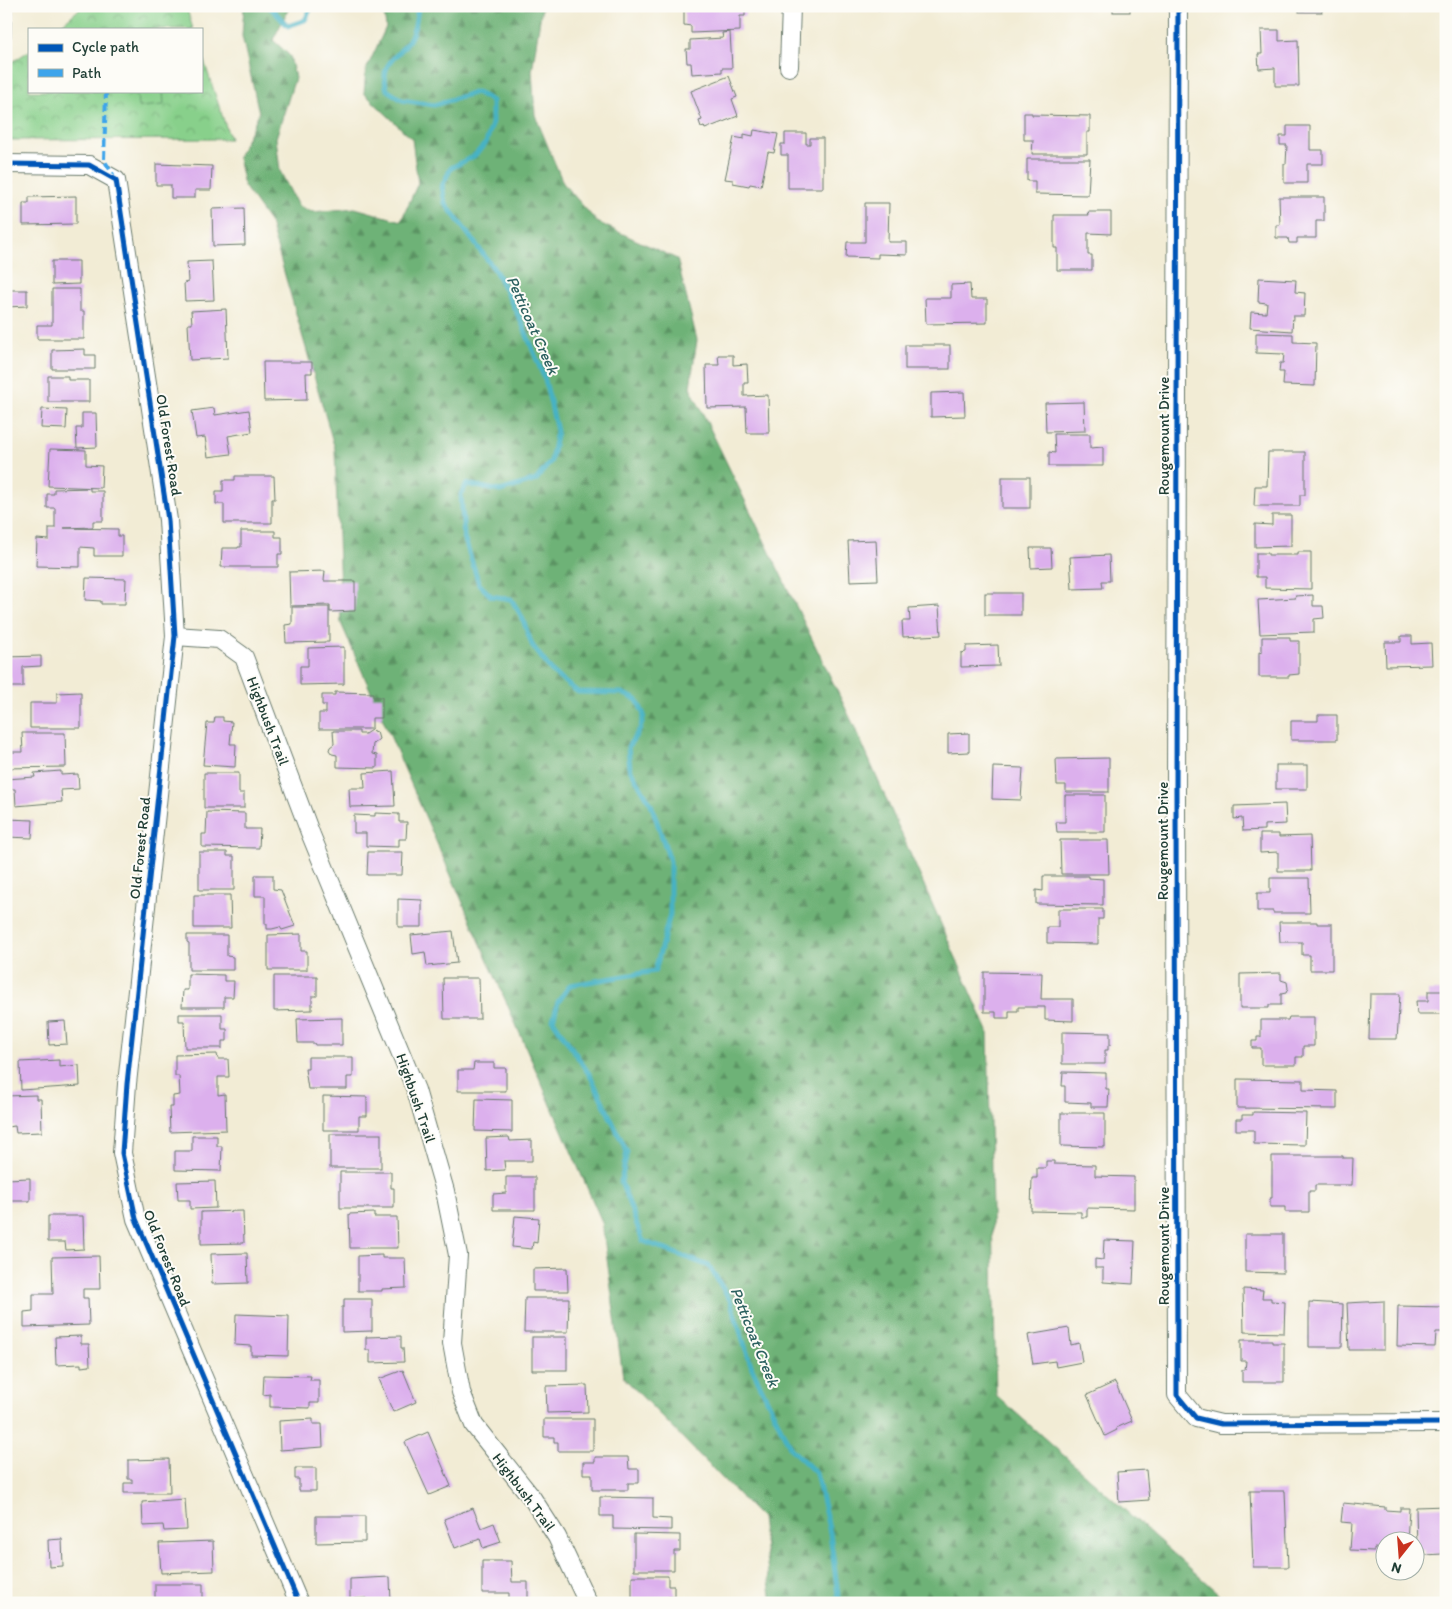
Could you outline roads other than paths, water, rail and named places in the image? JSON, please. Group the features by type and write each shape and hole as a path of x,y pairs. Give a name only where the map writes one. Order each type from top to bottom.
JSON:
{"street":[{"path":"789,67 791,6"},
{"name":"Rougemount Drive","path":"1178,6 1176,1395 1196,1418 1221,1424 1446,1423"},
{"name":"Old Forest Road","path":"6,164 89,165 116,180 168,520 175,636 127,1084 122,1153 136,1219 299,1603"},
{"name":"Highbush Trail","path":"175,636 219,639 244,657 311,835 416,1090 445,1191 458,1255 452,1343 461,1392 474,1425 532,1498 557,1537 588,1603"}],"lane":[{"path":"6,36 7,6"}],"waterway":[{"name":"Petticoat Creek","path":"269,6 288,26 305,20 312,6"},
{"name":"Petticoat Creek","path":"418,6 411,36 387,67 385,73 387,90 402,100 434,105 476,92 492,101 492,124 486,143 474,156 451,168 442,186 445,203 495,270 522,323 545,380 557,431 551,461 536,480 500,491 467,484 461,494 464,537 479,584 491,596 511,599 522,617 532,645 554,674 578,692 622,693 637,700 644,715 640,729 628,747 630,769 651,804 670,861 670,914 655,971 570,985 558,1002 553,1020 591,1077 627,1152 621,1182 643,1241 709,1266 730,1300 752,1368 791,1449 816,1473 830,1533 839,1603"}]}
